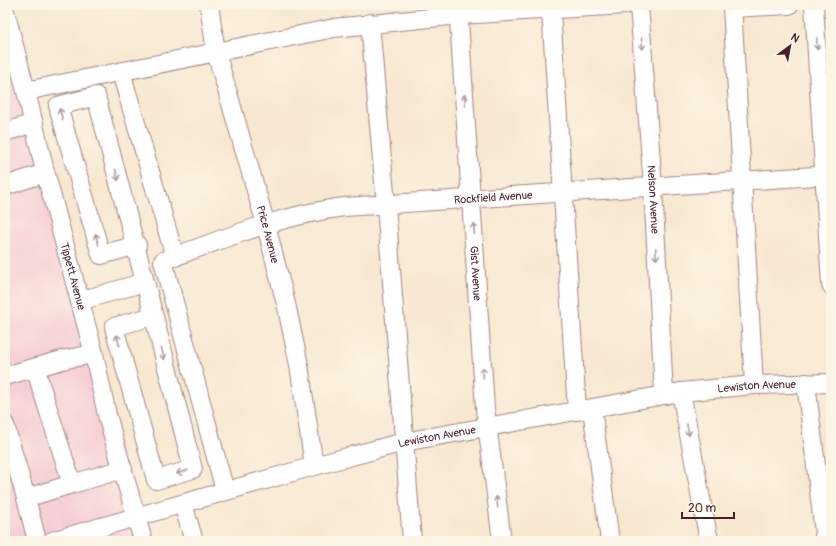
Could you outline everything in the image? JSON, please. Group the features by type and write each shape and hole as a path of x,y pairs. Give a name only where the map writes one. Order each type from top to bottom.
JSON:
{"street":[{"name":"Price Avenue","path":"209,5 216,52 266,225 287,308 299,365 314,466"},
{"path":"26,90 334,28 459,10 551,10 625,5"},
{"name":"Nelson Avenue","path":"639,5 652,187 672,393 709,541"},
{"path":"754,385 732,7 789,5"},
{"path":"814,5 828,175 831,285"},
{"name":"Gist Avenue","path":"459,10 488,427 502,541"},
{"path":"551,10 562,193 584,410 610,541"},
{"name":"Tippett Avenue","path":"5,11 9,41 26,90 45,173 94,354 107,415 143,541"},
{"path":"370,23 386,205 412,541"},
{"path":"121,72 169,259 225,491"},
{"path":"137,245 102,255 58,106 96,96 137,245 153,316 192,469 156,480 114,327 153,316"},
{"path":"5,132 34,123"},
{"path":"5,186 45,173"},
{"name":"Rockfield Avenue","path":"169,259 266,225 322,210 344,207 828,175"},
{"path":"80,301 145,282"},
{"path":"5,376 94,354"},
{"path":"35,368 72,484"},
{"name":"Lewiston Avenue","path":"52,541 137,518 225,491 404,442 672,393 754,385 831,382"},
{"path":"806,383 825,541"},
{"path":"5,425 12,476 26,498 37,541"},
{"path":"26,498 123,469"},
{"path":"183,504 194,541"}],"shaded area":[{"path":"5,36 146,541 5,541"}]}
